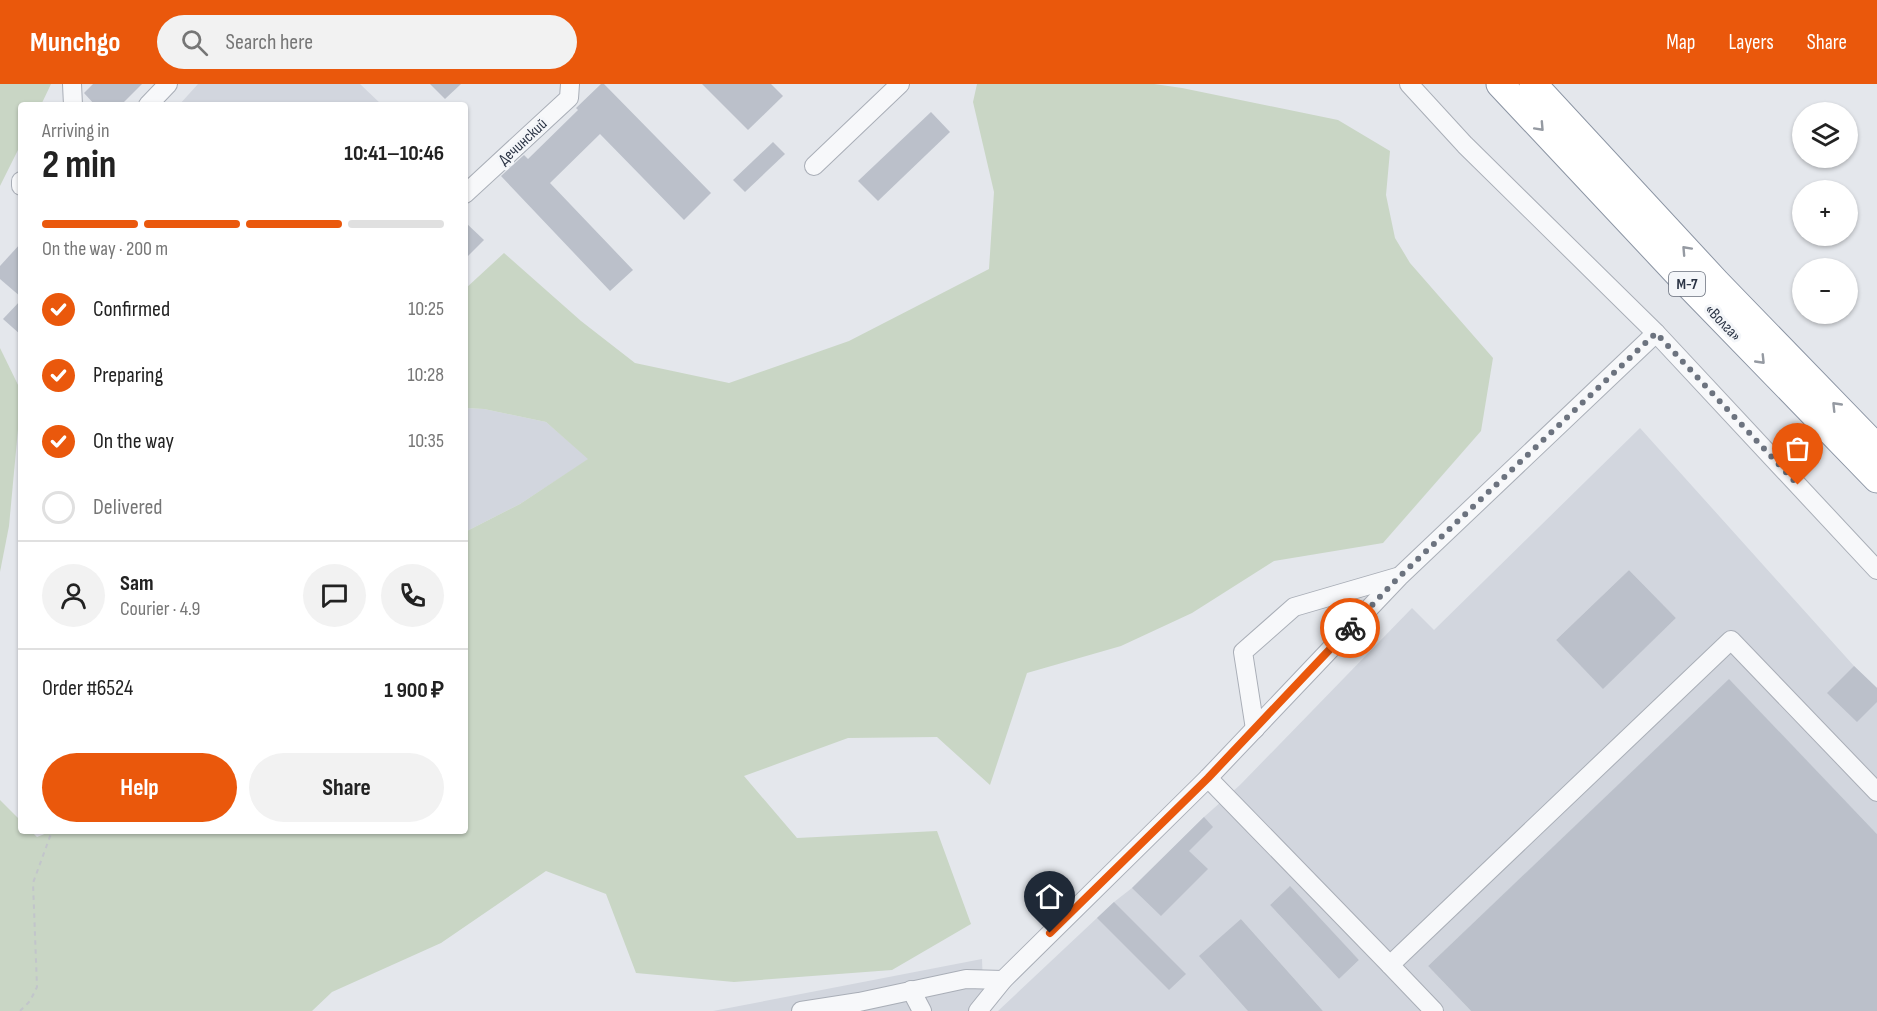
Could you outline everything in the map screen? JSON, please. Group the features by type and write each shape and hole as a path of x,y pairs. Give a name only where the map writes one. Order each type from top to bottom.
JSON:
{"highway":[{"name":"«Волга»","path":"1500,84 1681,277 1877,480"},
{"name":"«Волга»","path":"1533,84 1717,283 1877,448"}],"street":[{"path":"72,84 73,102"},
{"path":"151,102 168,84"},
{"name":"Дечинский","path":"468,191 569,98 570,84"},
{"path":"814,166 900,84"},
{"path":"1409,84 1465,146 1656,333 1877,570"},
{"path":"978,1011 1003,980 1208,778 1399,577 1656,333"},
{"path":"1255,729 1243,652 1294,607 1399,577"},
{"path":"1390,965 1731,640 1877,792"},
{"path":"1208,778 1434,1011"},
{"path":"801,1011 861,1007 911,990 966,980 1003,980"},
{"path":"911,990 922,1011"}],"path":[{"path":"20,1011 30,1001 37,987 33,883 51,834"}],"shaded area":[{"path":"198,84 360,84 379,102 182,102"},
{"path":"468,408 484,409 546,422 589,459 520,504 468,530"},
{"path":"1640,428 1854,666 1877,688 1877,834 1729,680 1428,966 1471,1011 1323,1011 1241,919 1248,1011 998,1011 1240,785 1412,608 1434,630","holes":["1629,570 1676,618 1603,688 1556,640","1289,887 1359,960 1339,979 1270,905"]},
{"path":"982,959 984,1011 713,1011"}],"green space":[{"path":"0,84 51,84 42,102 18,102 18,150 0,186"},
{"path":"977,84 1154,84 1338,120 1390,151 1386,195 1395,238 1410,263 1493,358 1481,431 1383,543 1274,561 1192,613 1121,646 1027,673 990,785 937,737 848,738 744,776 797,838 937,831 971,924 892,970 734,982 636,973 606,894 546,871 441,943 332,992 312,1011 0,1011 0,800 18,818 18,834 34,834 37,837 44,834 468,834 468,530 520,504 588,459 546,422 484,409 468,408 468,286 504,253 581,321 635,363 729,383 849,341 989,269 994,192 973,102"},
{"path":"0,348 18,385 18,429 9,526 0,572"}],"building":[{"path":"93,84 142,84 124,102 92,102 84,93"},
{"path":"430,84 461,84 445,99"},
{"path":"601,84 604,84 711,193 684,220 600,134 550,183 633,270 610,291 501,176 524,155 528,159"},
{"path":"702,84 771,84 783,96 748,130"},
{"path":"931,112 950,132 878,201 858,181"},
{"path":"773,142 785,154 745,192 733,180"},
{"path":"468,225 484,240 468,256"},
{"path":"18,246 18,294 0,279 0,266"},
{"path":"18,303 18,332 3,319"},
{"path":"1629,570 1676,618 1603,689 1556,640"},
{"path":"1854,666 1877,688 1877,702 1857,722 1827,693"},
{"path":"1729,679 1877,834 1877,1011 1471,1011 1428,966"},
{"path":"1204,817 1213,827 1189,851 1208,869 1161,916 1132,888"},
{"path":"1290,886 1359,960 1339,979 1270,905"},
{"path":"1114,902 1186,974 1169,990 1097,918"},
{"path":"1241,919 1323,1011 1248,1011 1199,956"}],"way so far":[{"path":"1350,628 1399,577 1656,333 1798,485"}],"route":[{"path":"1050,933 1208,778 1350,628"}]}
